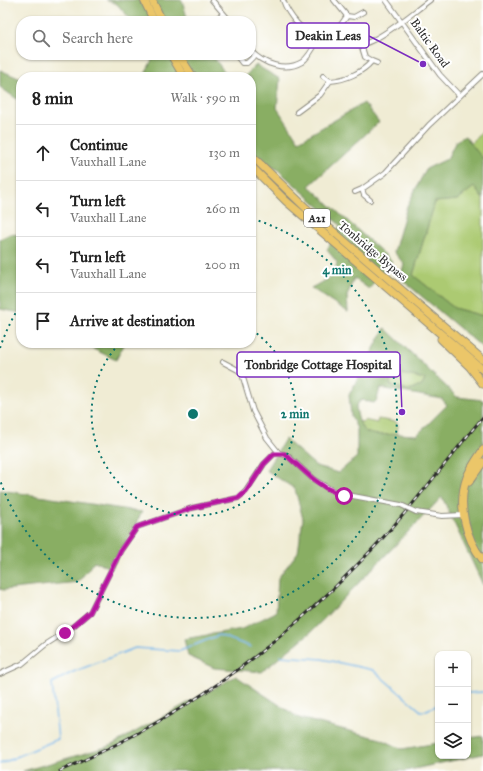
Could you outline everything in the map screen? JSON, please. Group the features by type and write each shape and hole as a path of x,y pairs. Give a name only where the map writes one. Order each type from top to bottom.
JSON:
{"highway":[{"path":"144,0 152,16"},
{"path":"152,0 160,16"},
{"path":"174,60 181,72"},
{"path":"182,60 190,72"},
{"name":"Tonbridge Bypass","path":"256,160 301,204 483,360"},
{"name":"Tonbridge Bypass","path":"256,171 291,205 483,370"},
{"path":"389,289 461,358 483,384"},
{"path":"483,450 468,475 463,515 471,541 483,560"},
{"path":"465,490 476,470 483,462"}],"street":[{"path":"212,0 223,14 220,16"},
{"path":"283,0 299,25 318,39 346,44 361,44 384,34 430,0"},
{"path":"334,0 347,16 354,17 363,12"},
{"name":"Baltic Road","path":"386,0 440,75 460,95"},
{"path":"330,48 334,42 338,29 347,16"},
{"path":"256,56 271,65 284,66 301,62 310,54 318,39"},
{"path":"361,44 365,57 377,63"},
{"path":"240,60 242,63 247,63 250,60"},
{"path":"323,76 330,81 342,80 367,66 372,61"},
{"path":"355,192 362,189 385,173 460,95 483,74"},
{"path":"297,112 320,95 330,81"},
{"path":"362,189 364,195 370,200"},
{"path":"223,362 238,370 242,374 253,411 267,438 279,453 288,456 313,479 337,493 400,505 416,512 442,516 463,515"},
{"path":"0,674 22,664 45,645 70,629 90,612 121,550 137,527 192,508 238,498 246,492 268,459 279,453"}],"green space":[{"path":"106,0 182,0 187,16 128,16 117,4"},
{"path":"152,60 216,60 224,72 146,72"},
{"path":"256,65 280,79 277,108 299,141 364,103 379,122 309,186 392,261 369,289 354,278 347,296 348,312 311,288 334,276 337,262 327,250 340,225 277,169 256,160 256,72 249,72"},
{"path":"0,70 16,77 16,98 0,87"},
{"path":"483,130 483,167 468,147"},
{"path":"465,136 483,159 483,199 474,187 457,200 435,202 413,275 454,308 483,316 483,348 400,278 404,264 394,252 407,206 426,169 447,159 456,141"},
{"path":"474,187 483,199 483,316 454,308 413,275 435,202 457,200"},
{"path":"10,234 16,235 16,312 0,309 0,239"},
{"path":"385,328 457,397 483,400 483,585 442,497 312,631 262,672 214,668 188,656 184,639 242,629 276,612 278,578 298,552 303,519 295,489 266,470 285,439 316,466 338,473 357,457 357,429 351,416 349,395","holes":["392,372 425,379 422,386 408,390 390,385","380,388 442,399 447,405 417,435 380,435 368,433 360,424 356,406 361,400 374,403 377,400"]},
{"path":"91,348 122,348 116,360"},
{"path":"392,372 425,379 422,386 408,390 390,385"},
{"path":"378,419 396,422 398,425 397,434 374,436 365,432 357,421 363,422 364,420 377,423"},
{"path":"0,490 142,512 112,568 94,562 78,582 3,590 0,589"},
{"path":"236,676 299,718 381,739 402,749 435,744 435,759 460,759 405,771 23,771 110,746"},
{"path":"483,736 483,754 471,757 471,738"}],"waterway":[{"path":"0,764 58,739 52,683 73,672 135,648 180,651 219,635 251,647"},
{"path":"280,656 322,659 373,670 422,712 435,706"},
{"path":"471,693 483,692"}],"railway":[{"path":"60,771 103,751 183,707 221,682 292,627 326,596 377,545 483,417"}],"place":[{"name":"Deakin Leas","path":"423,64"},
{"name":"Tonbridge Cottage Hospital","path":"402,412"}],"route":[{"path":"65,633 90,612 125,542 137,527 141,524 169,516 177,512 234,500 241,497 246,492 264,464 274,454 285,454 313,479 326,488 344,496"}]}
